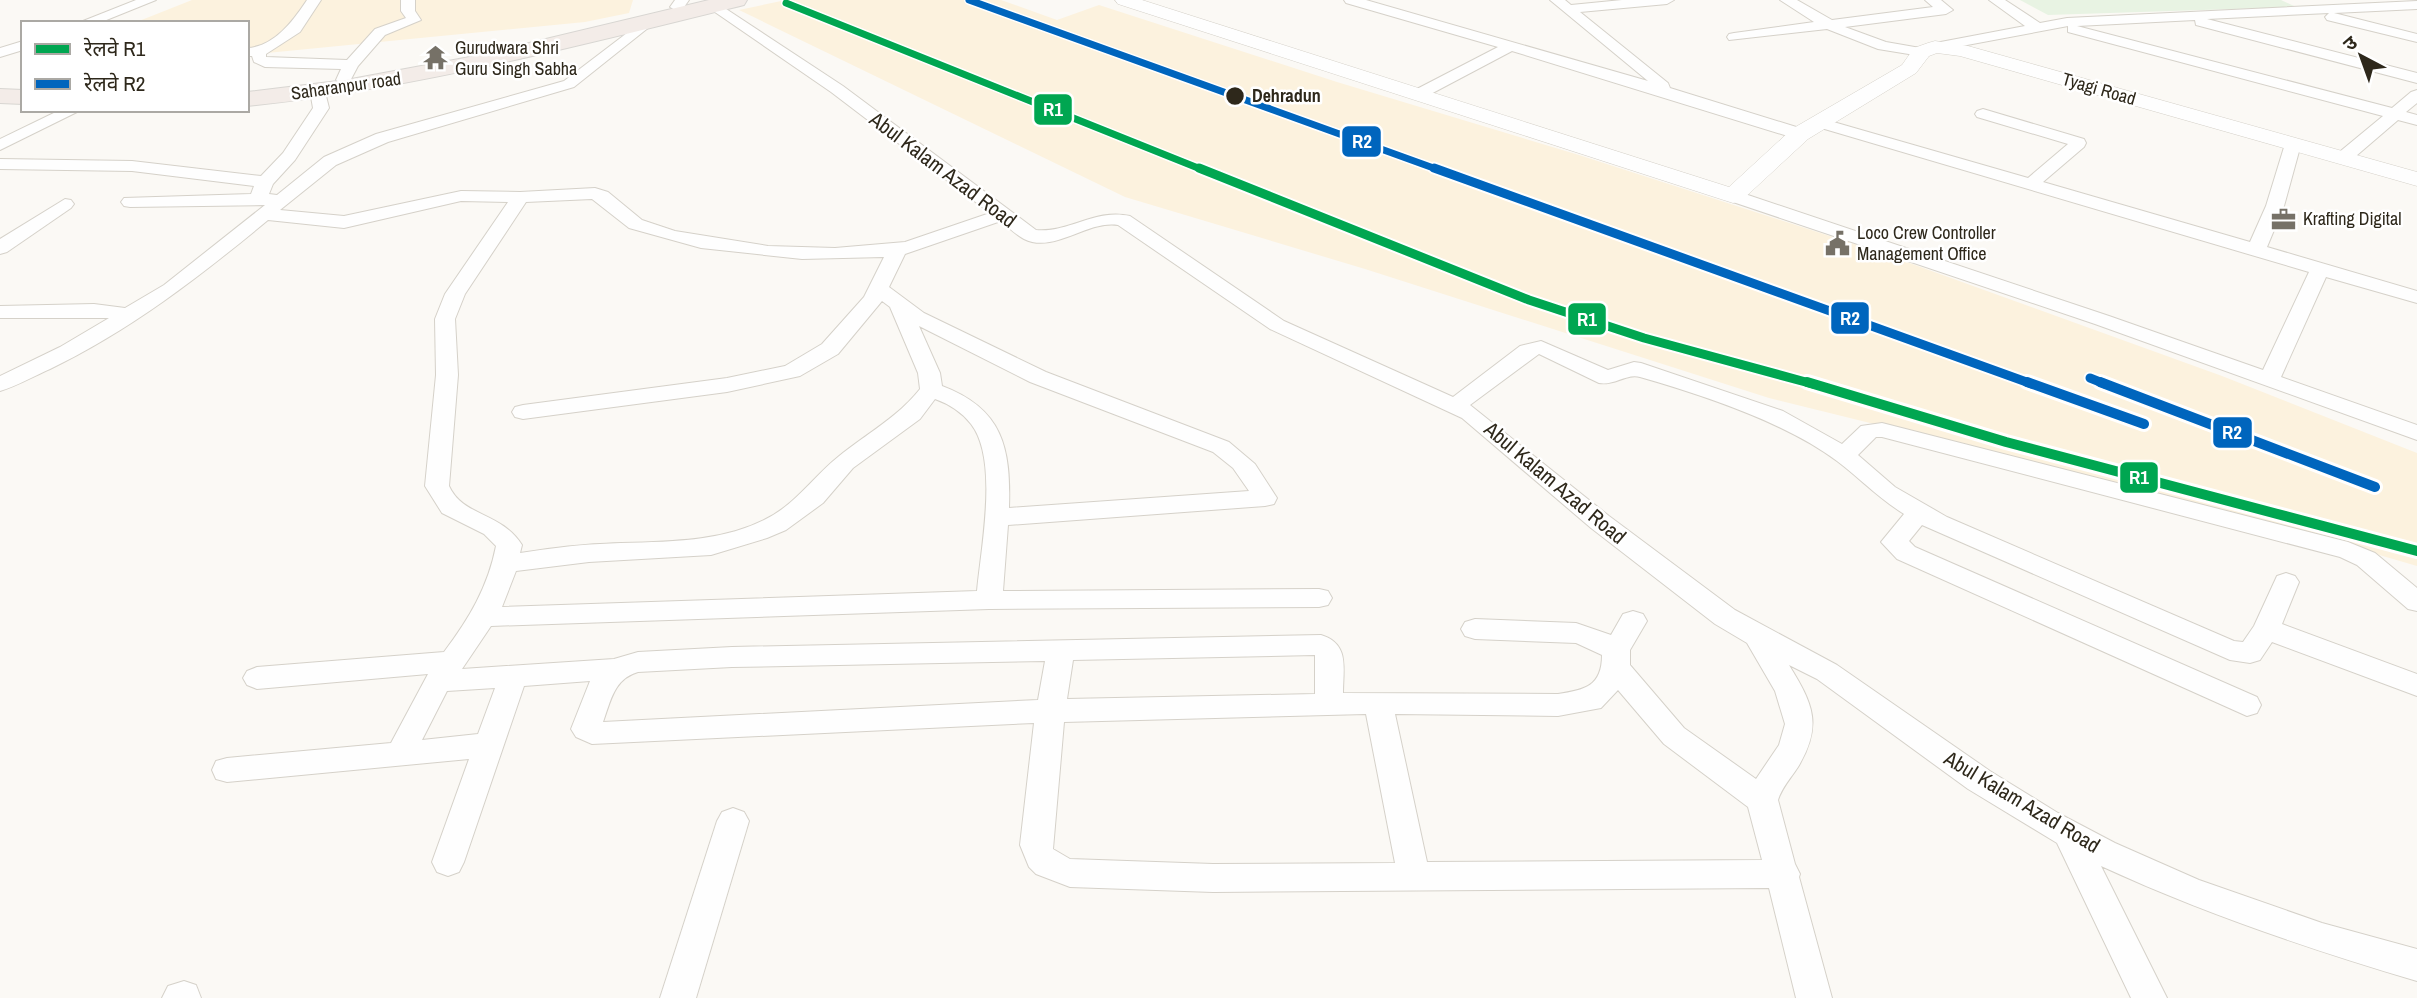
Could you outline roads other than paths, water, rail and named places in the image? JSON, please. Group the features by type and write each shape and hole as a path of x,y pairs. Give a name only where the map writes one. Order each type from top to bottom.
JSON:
{"main road":[{"path":"646,18 679,3 720,2"},
{"path":"646,18 720,2"},
{"name":"Saharanpur road","path":"248,90 469,56 646,18"},
{"name":"Saharanpur road","path":"248,99 318,91 475,64 646,18"},
{"path":"0,96 21,97"},
{"path":"0,104 21,105"}],"street":[{"path":"91,21 149,0"},
{"path":"314,0 295,29 253,52 259,59 347,73 380,32 414,20 408,10 408,0"},
{"path":"1124,0 1733,196 2102,320 2417,433"},
{"path":"1351,0 1671,93 2031,184 2417,297"},
{"path":"1562,5 1667,0"},
{"name":"Tyagi Road","path":"1787,0 1826,24 1865,43 1898,50 1961,50 2417,179"},
{"path":"1734,37 1946,10 1932,0"},
{"path":"1996,0 2037,27"},
{"name":"Abul Kalam Azad Road","path":"720,2 1021,229 1041,237 1110,218 1124,220 1277,325 1456,405 1483,422 1632,547 1726,617 1827,672 1979,780 2068,833 2104,853 2189,891 2322,938 2417,965"},
{"path":"1562,5 1671,93"},
{"path":"1733,196 1808,128 1909,69 1928,49 2053,24 2417,5"},
{"path":"84,21 81,17 88,6"},
{"path":"2304,10 2417,38"},
{"path":"2177,16 2417,78"},
{"path":"0,384 68,352 171,289 261,207 283,199 330,161 382,138 569,84 646,18"},
{"path":"2053,24 2417,120"},
{"path":"1419,94 1511,46"},
{"path":"261,207 265,182 289,156 321,108 318,91"},
{"path":"2343,158 2417,95"},
{"path":"1,145 70,112"},
{"path":"1983,114 2078,143 2031,184"},
{"path":"2257,249 2275,206 2293,144"},
{"path":"0,164 132,166 265,182"},
{"path":"130,202 261,207 344,222 461,196 520,197 595,193 603,196 638,226 678,237 756,250 830,255 898,249 1002,215"},
{"path":"400,754 444,671 483,617 507,563 509,545 505,536 450,508 441,500 437,486 447,375 445,319 455,294 520,197"},
{"path":"0,248 65,204"},
{"path":"523,412 727,385 792,371 830,349 873,299 898,249"},
{"path":"2269,380 2320,268"},
{"path":"878,288 901,307 1038,377 1235,454 1265,498 996,517"},
{"path":"507,563 589,553 711,546 777,524 814,497 845,463 912,414 931,390 929,373 901,307"},
{"path":"0,312 94,310 130,314"},
{"path":"1456,405 1528,351 1541,347 1607,378 1634,369 1641,370 1754,407 1796,426 1844,455 1886,492 1918,513 2230,650 2250,653 2266,629 2286,582"},
{"path":"931,390 952,396 967,406 989,436 998,465 989,600"},
{"path":"1844,455 1869,430 1882,430 2348,551 2374,565 2417,602"},
{"path":"1918,513 1894,542 1906,553 2246,705"},
{"path":"483,617 989,600 1319,598"},
{"path":"614,669 600,689 586,723 586,729 592,733 1050,711 1378,704 1558,705 1591,700 1604,689 1633,621"},
{"path":"1475,629 1576,633 1597,639 1616,659 1674,736 1690,751 1762,800"},
{"path":"2266,629 2417,685"},
{"path":"1757,636 1797,707 1800,724 1797,740 1787,760 1767,784 1762,800 1767,827 1784,874 1814,998"},
{"path":"257,678 444,671 513,676 614,669 638,662 732,657 1321,645 1329,655 1329,705"},
{"path":"1061,652 1050,711 1036,845 1039,859 1049,868 1070,873 1213,878 1784,874"},
{"path":"448,862 513,676"},
{"path":"1378,704 1414,876"},
{"path":"227,770 489,745"},
{"path":"678,998 733,821"},
{"path":"2068,833 2149,998"}],"rail line":[{"name":"R2","path":"969,0 2144,424"},
{"name":"R1","path":"786,3 1529,300 1644,338 1771,371 2006,442 2417,551"},
{"name":"R2","path":"2090,378 2375,487"}],"place":[{"name":"Gurudwara Shri Guru Singh Sabha","path":"435,58"},
{"name":"Dehradun","path":"1235,96"},
{"name":"Krafting Digital","path":"2283,219"},
{"name":"Loco Crew Controller Management Office","path":"1837,243"}]}
